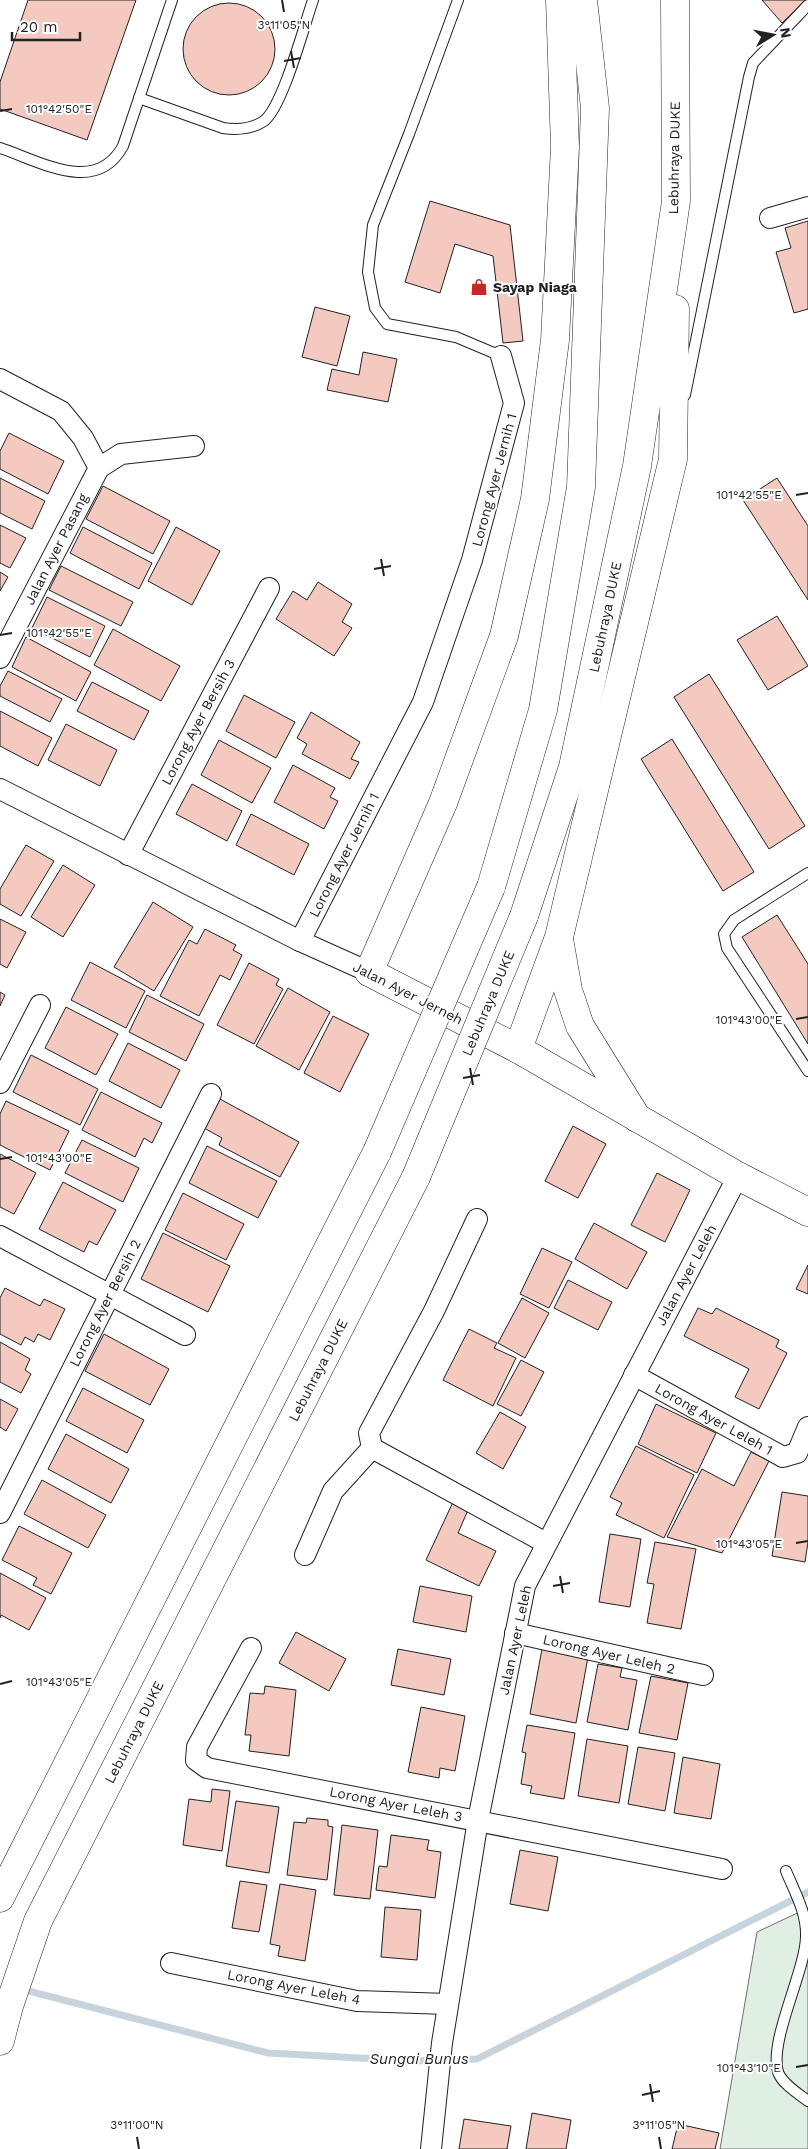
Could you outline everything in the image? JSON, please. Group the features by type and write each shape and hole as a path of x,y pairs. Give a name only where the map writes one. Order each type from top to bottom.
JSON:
{"main road":[{"path":"369,972 443,803 504,636 535,499 555,340 565,147 560,0"},
{"path":"0,1898 377,1152 491,887 543,710 581,487 595,108 583,0"},
{"name":"Lebuhraya DUKE","path":"0,2041 9,2006 38,1921 416,1177 524,916 576,758 637,466 676,201 674,0"},
{"path":"518,1049 559,937 672,459 676,201"},
{"path":"559,937 568,990 580,1026 637,1118"},
{"name":"Jalan Ayer Jerneh","path":"369,972 518,1049 738,1176 808,1212"}],"street":[{"path":"770,218 808,206"},
{"name":"Lorong Ayer Jernih 1","path":"300,941 422,702 472,560 514,403 501,356"},
{"path":"0,379 61,411 83,438 98,468 121,454 194,446"},
{"name":"Jalan Ayer Pasang","path":"0,658 98,468"},
{"name":"Lorong Ayer Bersih 3","path":"128,855 268,588"},
{"name":"Jalan Ayer Jerneh","path":"0,789 300,941 369,972"},
{"path":"0,1082 40,1005"},
{"name":"Lorong Ayer Bersih 2","path":"0,1513 211,1094"},
{"name":"Jalan Ayer Leleh","path":"431,2149 442,2043 478,1820 525,1586 738,1176"},
{"path":"305,1555 333,1492 372,1448 370,1433 372,1428 434,1311 477,1219"},
{"path":"0,1236 185,1335"},
{"name":"Lorong Ayer Leleh 1","path":"634,1375 783,1457 797,1454 808,1427"},
{"path":"372,1448 546,1543"},
{"name":"Lorong Ayer Leleh 2","path":"515,1633 703,1675"},
{"name":"Lorong Ayer Leleh 3","path":"252,1648 197,1748 196,1760 207,1768 722,1869"},
{"name":"Lorong Ayer Leleh 4","path":"171,1963 357,2001 448,2004"}],"lane":[{"path":"0,148 70,172 96,172 116,159 123,146 172,0"},
{"path":"139,98 223,128 233,129 255,126 265,120 279,97 313,0"},
{"name":"Lorong Ayer Jernih 1","path":"458,0 413,126 373,225 368,272 375,308 387,324 456,337 501,356"},
{"path":"672,459 753,63 808,5"},
{"path":"808,873 734,920 724,934 727,948 808,1072"},
{"path":"786,1871 804,1913 806,1938 777,2050 778,2073 793,2090 808,2101"}],"green space":[{"path":"808,1908 808,2149 720,2149 757,1932"}],"building":[{"path":"28,0 136,0 87,140 0,109 0,82"},
{"path":"762,0 806,0 782,23"},
{"path":"229,3 247,6 262,16 272,31 275,49 272,67 262,82 247,92 229,95 211,92 196,82 186,67 183,49 186,31 196,16 211,6"},
{"path":"430,201 510,225 523,341 503,343 493,256 455,244 440,293 405,282"},
{"path":"808,221 808,309 794,313 776,252 791,248 785,228"},
{"path":"315,307 350,316 337,366 302,357"},
{"path":"363,352 397,359 388,402 327,390 332,369 359,375"},
{"path":"9,433 64,461 48,494 0,469 0,451"},
{"path":"0,478 45,501 32,529 0,513"},
{"path":"777,478 808,526 808,600 743,500"},
{"path":"103,486 170,521 153,554 86,519"},
{"path":"0,525 26,538 10,568 0,563"},
{"path":"83,527 152,563 139,589 70,553"},
{"path":"176,527 220,551 192,605 148,581"},
{"path":"61,566 133,602 121,626 49,590"},
{"path":"0,572 8,577 0,591"},
{"path":"318,582 352,604 342,622 352,628 334,656 276,619 293,591 307,600"},
{"path":"47,597 105,626 90,657 32,628"},
{"path":"777,616 808,666 768,690 737,640"},
{"path":"113,629 180,666 161,701 94,665"},
{"path":"26,637 91,672 76,701 12,667"},
{"path":"8,671 62,699 50,722 0,696 0,686"},
{"path":"709,674 805,826 769,849 674,697"},
{"path":"92,682 149,711 134,740 77,711"},
{"path":"244,695 295,722 276,758 226,731"},
{"path":"0,711 52,738 38,766 0,746"},
{"path":"311,712 360,742 351,759 359,762 350,779 302,754 307,744 297,738"},
{"path":"66,724 117,750 100,786 48,760"},
{"path":"672,739 754,872 723,891 641,759"},
{"path":"219,740 271,768 252,803 201,775"},
{"path":"293,765 335,788 330,797 338,801 324,829 274,802"},
{"path":"192,784 242,811 227,841 176,814"},
{"path":"251,814 309,844 294,875 236,845"},
{"path":"26,845 54,861 21,916 0,904 0,889"},
{"path":"63,865 95,885 63,937 31,917"},
{"path":"153,902 193,927 154,991 114,967"},
{"path":"777,915 808,964 808,1044 742,937"},
{"path":"0,919 26,932 7,968 0,964"},
{"path":"205,929 236,945 233,950 242,955 230,980 220,975 199,1016 160,996 189,940 197,944"},
{"path":"90,962 145,991 126,1028 71,1000"},
{"path":"249,963 279,979 276,985 283,989 254,1044 217,1025"},
{"path":"288,988 330,1012 299,1070 256,1046"},
{"path":"0,992 5,995 0,1006"},
{"path":"147,995 204,1024 186,1061 129,1032"},
{"path":"66,1007 118,1034 96,1075 45,1048"},
{"path":"333,1016 369,1034 340,1092 304,1073"},
{"path":"128,1043 180,1070 161,1108 109,1081"},
{"path":"31,1055 98,1089 80,1125 13,1092"},
{"path":"101,1092 162,1123 152,1143 144,1138 135,1157 82,1130"},
{"path":"220,1099 299,1142 280,1177 219,1145 222,1138 204,1128"},
{"path":"6,1101 69,1131 50,1170 0,1145 0,1114"},
{"path":"573,1126 606,1144 578,1198 545,1181"},
{"path":"82,1140 139,1168 123,1202 65,1173"},
{"path":"207,1146 277,1181 258,1218 189,1183"},
{"path":"0,1154 36,1173 14,1214 0,1207"},
{"path":"657,1173 690,1190 665,1242 631,1225"},
{"path":"63,1182 116,1210 97,1245 89,1241 84,1252 39,1229"},
{"path":"183,1193 244,1224 226,1260 165,1230"},
{"path":"594,1223 647,1252 627,1289 575,1259"},
{"path":"163,1233 230,1266 208,1312 141,1279"},
{"path":"542,1248 572,1262 549,1308 520,1294"},
{"path":"808,1265 808,1294 796,1289"},
{"path":"568,1280 612,1302 598,1330 554,1308"},
{"path":"5,1288 40,1306 44,1299 65,1309 50,1340 38,1334 34,1342 25,1337 21,1345 0,1334 0,1298"},
{"path":"522,1298 549,1313 525,1358 498,1343"},
{"path":"698,1308 712,1314 716,1308 779,1340 776,1347 787,1353 759,1409 735,1397 749,1369 684,1336"},
{"path":"469,1329 497,1343 494,1348 516,1358 493,1406 443,1380"},
{"path":"104,1334 169,1369 150,1405 85,1371"},
{"path":"0,1342 30,1359 25,1370 31,1374 21,1393 0,1382"},
{"path":"521,1360 544,1372 521,1416 497,1404"},
{"path":"83,1388 144,1420 127,1453 66,1421"},
{"path":"0,1399 18,1409 6,1431 0,1427"},
{"path":"656,1404 716,1433 697,1473 638,1444"},
{"path":"500,1412 526,1427 503,1469 476,1453"},
{"path":"66,1434 129,1469 111,1503 48,1469"},
{"path":"636,1446 694,1475 664,1538 616,1515 622,1503 610,1497"},
{"path":"751,1452 769,1461 722,1553 667,1537 702,1469 734,1486"},
{"path":"42,1480 106,1515 88,1548 24,1514"},
{"path":"782,1492 808,1496 808,1542 805,1562 772,1556"},
{"path":"453,1502 468,1510 458,1533 496,1551 479,1586 426,1560"},
{"path":"19,1526 72,1553 51,1594 33,1585 37,1578 2,1560"},
{"path":"610,1534 641,1539 630,1607 599,1602"},
{"path":"655,1542 696,1549 681,1629 647,1623 654,1584 647,1583"},
{"path":"0,1573 46,1598 29,1630 1,1615 0,1618"},
{"path":"420,1586 472,1596 466,1632 413,1622"},
{"path":"296,1632 346,1659 329,1691 279,1663"},
{"path":"398,1649 451,1659 444,1695 391,1685"},
{"path":"542,1649 588,1657 576,1723 530,1714"},
{"path":"598,1664 622,1668 620,1677 637,1680 628,1730 587,1722"},
{"path":"651,1676 688,1683 677,1740 639,1733"},
{"path":"265,1686 296,1690 289,1756 249,1751 251,1735 245,1735 250,1693 264,1694"},
{"path":"421,1707 465,1716 455,1771 440,1768 439,1778 408,1772"},
{"path":"527,1725 575,1733 564,1799 530,1793 532,1786 521,1784 526,1753 522,1752"},
{"path":"587,1739 628,1746 619,1803 578,1796"},
{"path":"638,1747 675,1753 665,1811 628,1804"},
{"path":"683,1757 720,1764 711,1819 674,1813"},
{"path":"212,1789 230,1791 222,1851 183,1845 189,1799 211,1802"},
{"path":"236,1801 279,1807 269,1873 226,1866"},
{"path":"307,1818 328,1820 328,1826 333,1827 327,1880 287,1875 294,1822 306,1823"},
{"path":"342,1825 378,1830 370,1899 334,1895"},
{"path":"391,1835 429,1840 427,1850 441,1852 435,1898 376,1890 379,1866 387,1867"},
{"path":"520,1850 558,1857 548,1911 510,1904"},
{"path":"240,1881 267,1885 259,1932 232,1928"},
{"path":"280,1884 316,1890 305,1961 278,1956 280,1946 270,1944"},
{"path":"385,1907 421,1910 417,1960 381,1957"},
{"path":"532,2113 571,2120 566,2149 526,2149"},
{"path":"464,2119 511,2126 507,2149 459,2149"},
{"path":"678,2124 719,2133 715,2149 672,2149"}],"waterway":[{"name":"Sungai Bunus","path":"21,1989 268,2053 414,2061 477,2059 808,1892"}],"place":[{"name":"Sayap Niaga","path":"479,287"}]}
